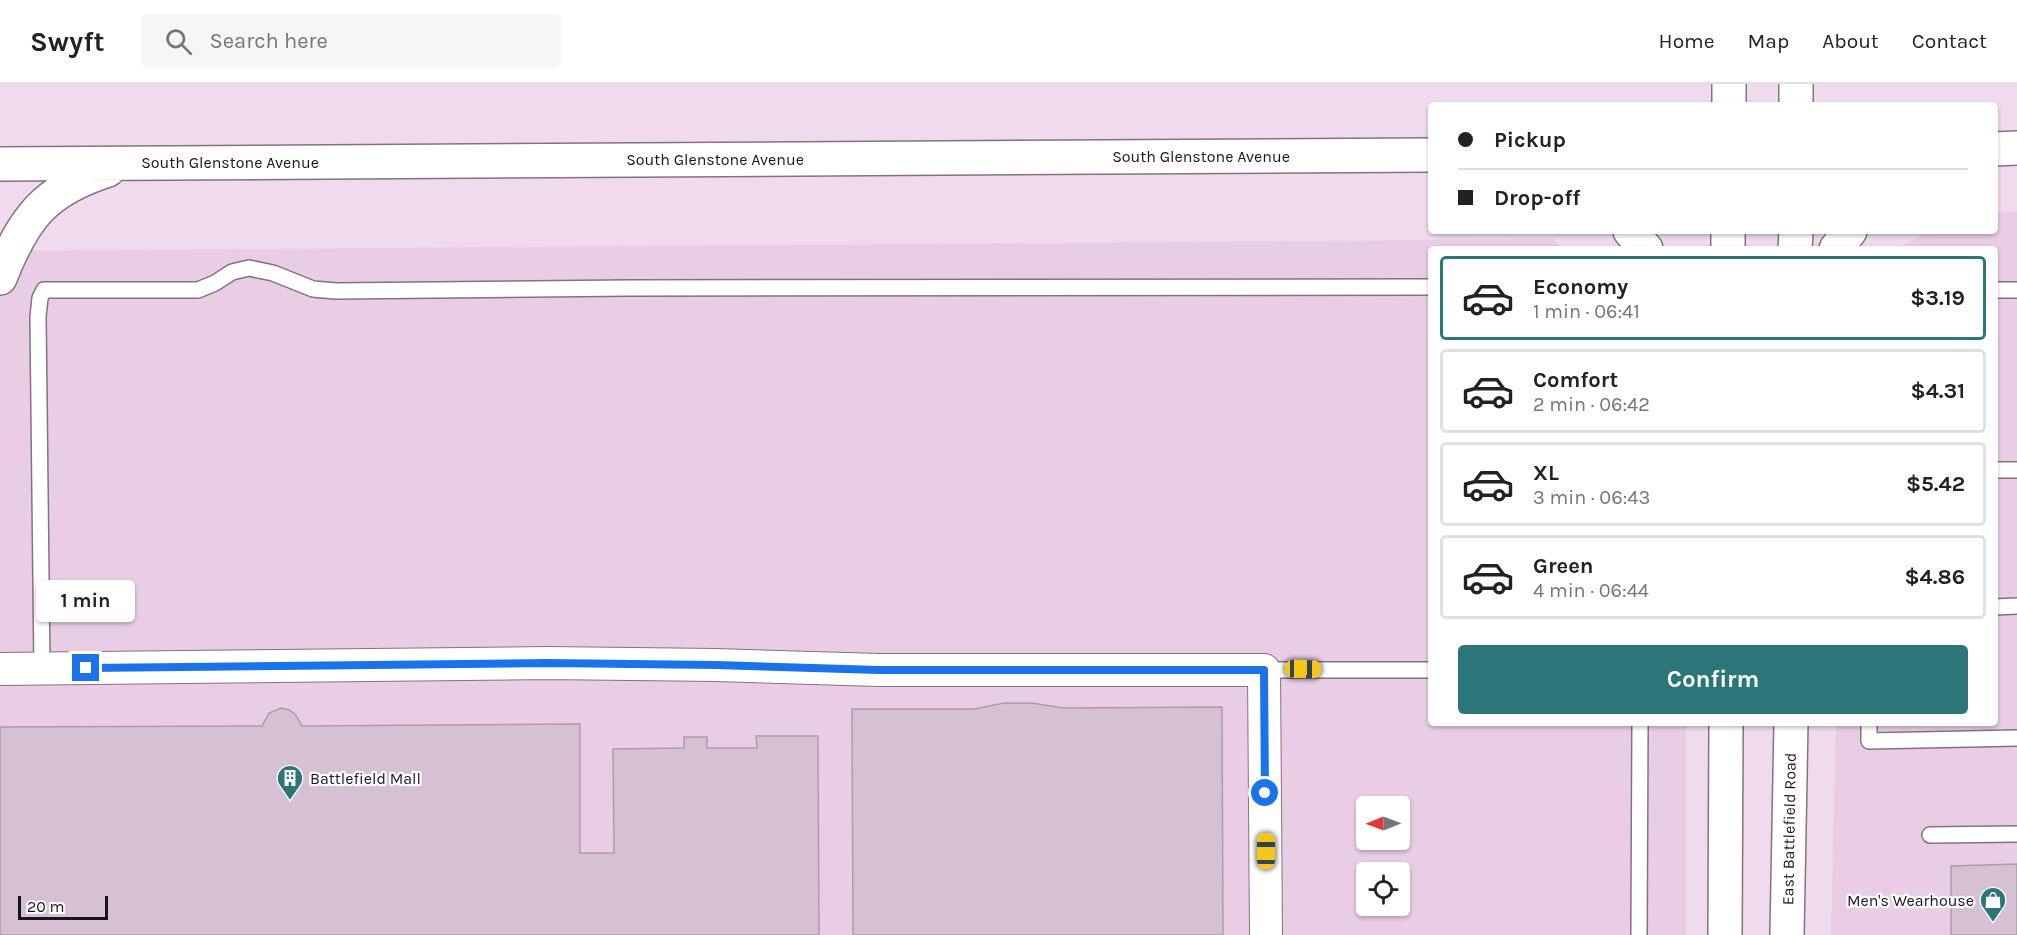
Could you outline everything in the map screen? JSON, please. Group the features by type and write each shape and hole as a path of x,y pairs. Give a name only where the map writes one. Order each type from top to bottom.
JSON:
{"main road":[{"path":"1729,84 1729,102"},
{"path":"1796,84 1796,102"},
{"name":"South Glenstone Avenue","path":"0,164 1428,155"},
{"path":"0,278 20,234 34,212 53,195 92,175 129,163"},
{"path":"1633,234 1643,246"},
{"path":"1838,246 1848,234"},
{"path":"1725,935 1726,726"},
{"name":"East Battlefield Road","path":"1787,935 1791,726"}],"street":[{"path":"0,669 547,663 879,670 1264,670 1266,935"}],"lane":[{"path":"42,668 38,317 40,298 44,290 198,290 215,284 232,272 249,268 273,273 313,289 336,291 1428,286"},
{"path":"1998,290 2017,290"},
{"path":"1998,470 2017,470"},
{"path":"1998,607 2017,606"},
{"path":"1264,670 1428,670"},
{"path":"1640,726 1640,935"},
{"path":"1869,726 1869,741 2017,738"},
{"path":"1930,835 2017,834"}],"shaded area":[{"path":"1998,212 2017,212 2017,935 1831,935 1836,726 1998,726 1998,246 1902,246 1924,234 1998,234"},
{"name":"Battlefield Mall","path":"1553,239 1560,246 1428,246 1428,726 1686,726 1686,935 0,935 0,251"}],"building":[{"path":"1004,703 1031,703 1064,708 1222,707 1223,935 853,935 852,709 974,709"},
{"name":"Battlefield Mall","path":"281,708 295,714 302,726 580,724 580,853 614,853 613,749 684,748 684,737 707,737 707,748 757,748 756,736 818,736 819,935 0,935 0,727 262,726 269,713"},
{"path":"2017,864 2017,935 1951,935 1951,866"}],"place":[{"name":"Battlefield Mall","path":"290,801"},
{"name":"Men's Wearhouse","path":"1993,923"}],"route":[{"path":"86,668 547,663 879,670 1264,670 1265,793"}]}
